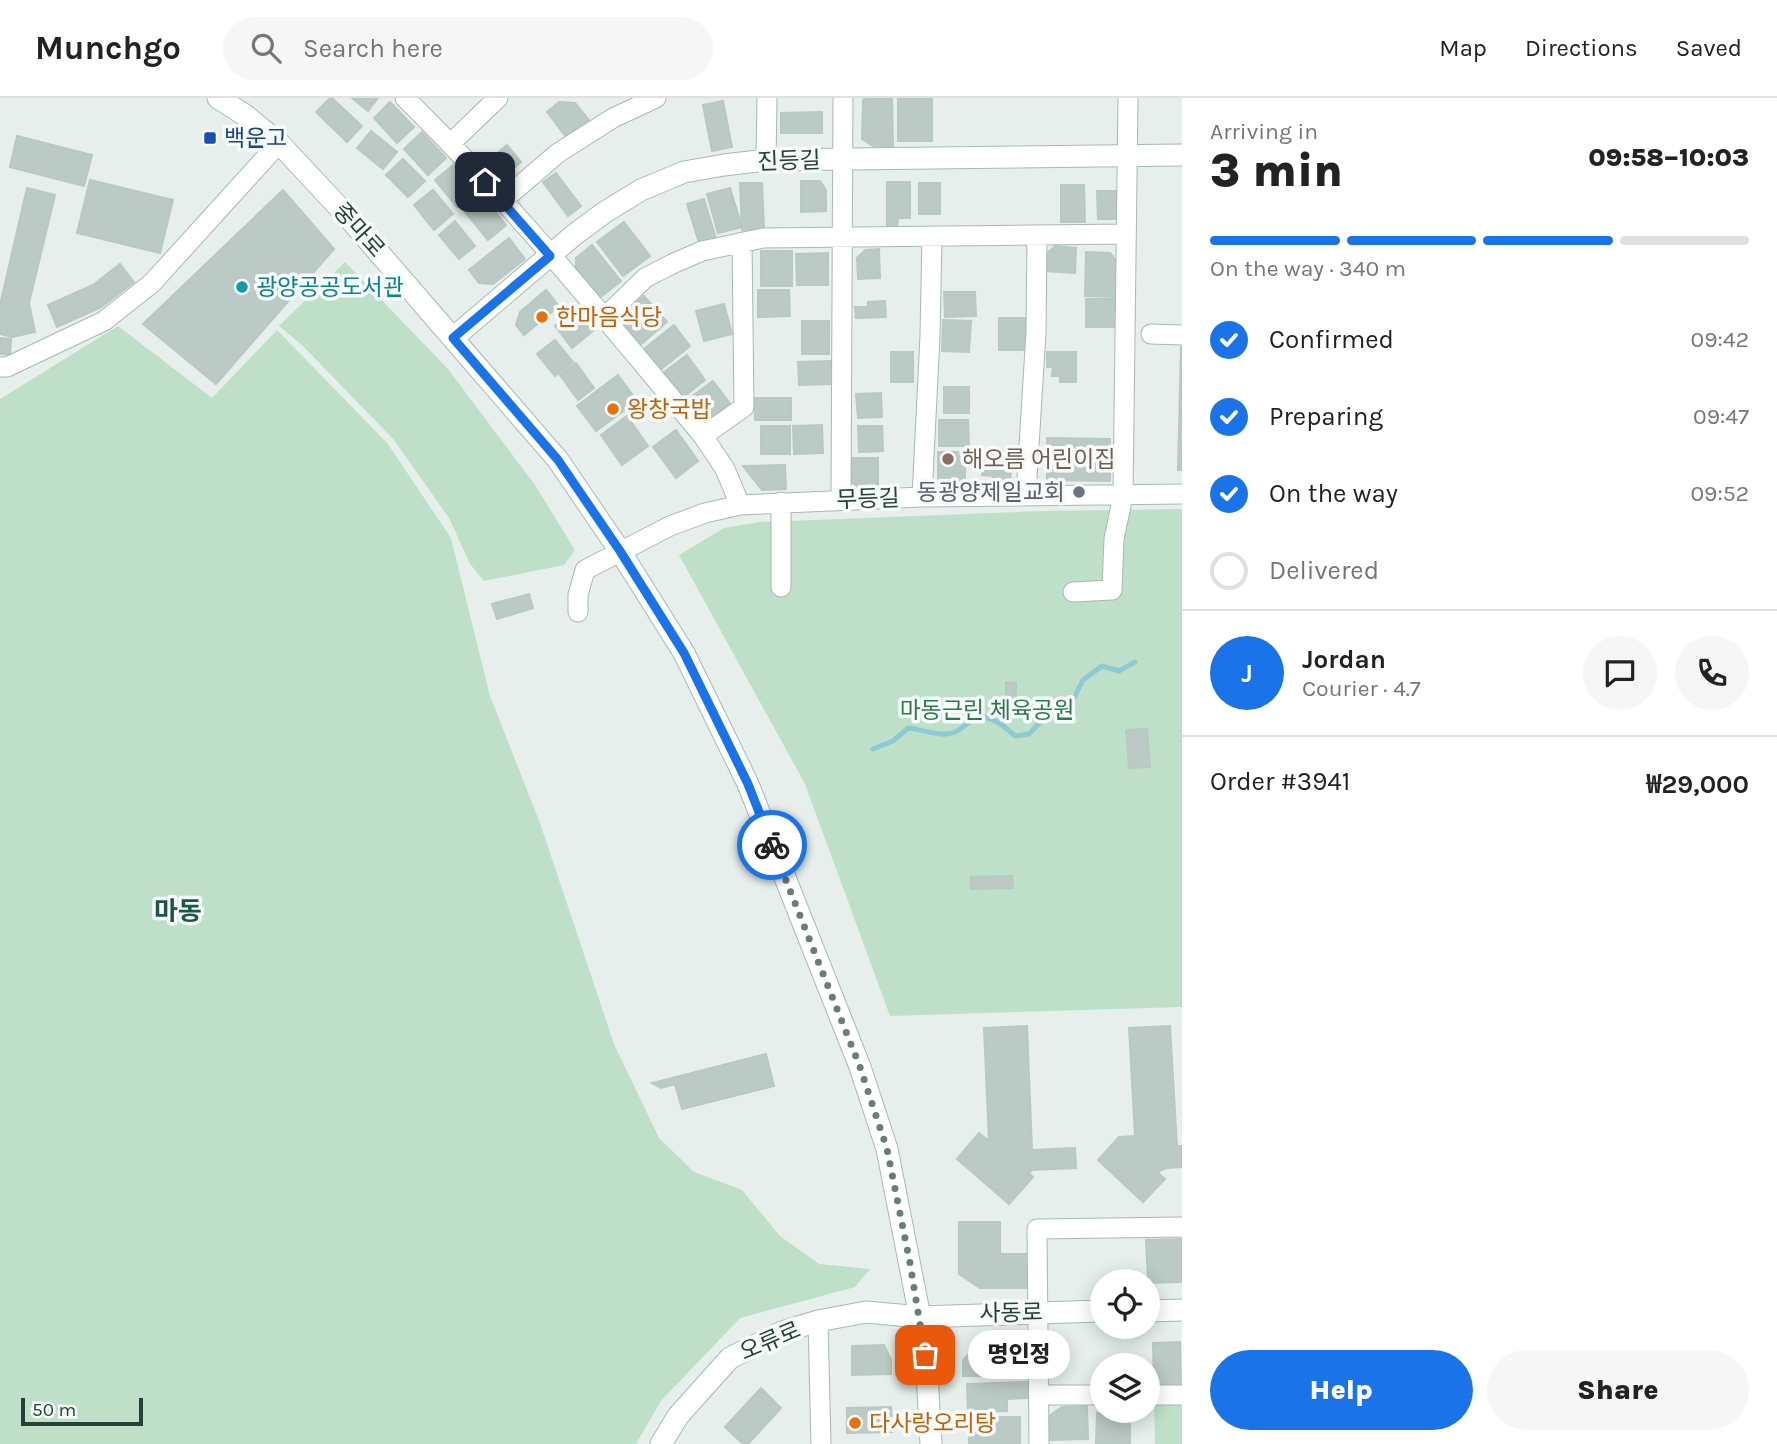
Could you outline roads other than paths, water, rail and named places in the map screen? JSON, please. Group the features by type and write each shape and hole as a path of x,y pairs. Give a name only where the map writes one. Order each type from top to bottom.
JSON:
{"main road":[{"name":"중마로","path":"218,98 245,115 279,144 348,217 558,460 620,551 684,653 748,784 860,1067 887,1149 919,1317 927,1374 931,1444"},
{"name":"진등길","path":"453,338 605,212 641,190 684,173 766,160 1182,155"},
{"path":"1160,1311 1182,1310"},
{"name":"사동로","path":"919,1317 1090,1311"},
{"name":"오류로","path":"661,1444 678,1416 730,1358 782,1332 818,1321 866,1312 919,1317"}],"street":[{"path":"405,98 451,143 703,436 725,469 740,505"},
{"path":"451,143 498,98"},
{"path":"502,201 558,153 613,118 656,98"},
{"path":"766,160 767,98"},
{"path":"841,500 843,98"},
{"path":"1073,592 1112,590 1114,539 1123,496 1128,98"},
{"path":"0,367 7,367 104,321 152,283 279,144"},
{"path":"604,318 645,278 702,251 763,238 1126,234"},
{"path":"1026,495 1036,332 1037,235"},
{"path":"922,497 932,236"},
{"path":"703,436 744,407 742,242"},
{"path":"1151,334 1182,335"},
{"name":"무등길","path":"578,612 578,595 585,570 670,526 705,513 740,505 922,497 1182,494"},
{"path":"780,502 781,587"},
{"path":"1039,1444 1037,1229 1182,1227"},
{"path":"818,1321 821,1444"},
{"path":"1039,1395 1090,1395"},
{"path":"1160,1395 1182,1395"}],"waterway":[{"path":"873,749 893,741 908,728 947,734 977,718 989,718 1015,736 1029,734 1056,706 1074,698 1083,680 1102,666 1119,671 1135,662"}],"place":[{"name":"백운고","path":"210,138"},
{"name":"광양공공도서관","path":"242,287"},
{"name":"한마음식당","path":"542,317"},
{"name":"왕창국밥","path":"613,409"},
{"name":"해오름 어린이집","path":"948,459"},
{"name":"동광양제일교회","path":"1079,492"},
{"name":"명인정","path":"925,1355"},
{"name":"다사랑오리탕","path":"855,1423"}],"district":[{"name":"마동","path":"178,911"}],"park label":[{"name":"마동근린 체육공원","path":"987,710"}]}
